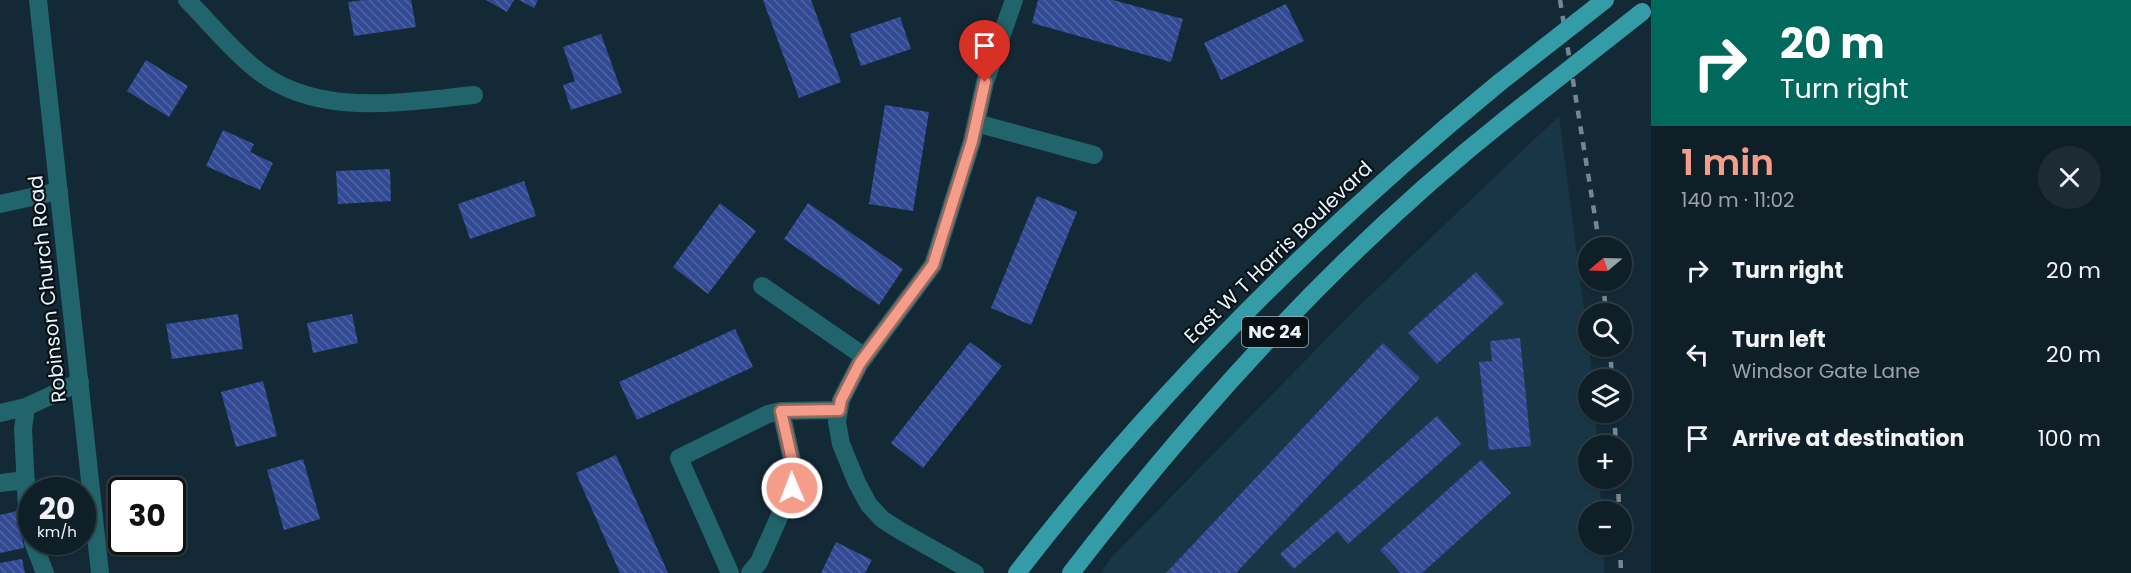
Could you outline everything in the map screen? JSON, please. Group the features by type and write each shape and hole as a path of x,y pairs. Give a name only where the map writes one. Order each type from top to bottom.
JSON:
{"main road":[{"name":"East W T Harris Boulevard","path":"1017,573 1120,447 1250,307 1385,180 1499,83 1605,0"},
{"name":"NC 24","path":"1071,573 1208,406 1336,269 1403,205 1506,119 1647,9"}],"street":[{"name":"Robinson Church Road","path":"38,0 100,573"},
{"path":"188,0 252,67 270,79 302,94 318,99 353,104 474,95"},
{"path":"975,573 899,530 882,519 869,506 841,444 837,422 841,400 865,357 933,265 976,123 985,82 1014,0"},
{"path":"976,123 1094,154"},
{"path":"0,204 59,191"},
{"path":"762,286 865,357"},
{"path":"0,413 26,407 80,382"},
{"path":"26,407 23,429 26,477"},
{"path":"730,573 680,458 768,414 781,411 839,410"},
{"path":"750,573 759,562 792,488 792,460 781,411"},
{"path":"0,483 18,481"},
{"path":"38,555 45,573"}],"shaded area":[{"path":"1559,116 1578,263 1578,291 1582,291 1583,303 1578,303 1578,357 1590,357 1592,369 1578,369 1578,423 1596,423 1596,435 1578,435 1578,489 1600,489 1601,501 1578,501 1578,555 1604,555 1604,573 1101,573 1111,558 1357,308"}],"building":[{"path":"411,0 416,27 354,36 348,2"},
{"path":"486,0 514,0 507,12"},
{"path":"519,0 538,0 534,8"},
{"path":"763,0 811,0 841,82 799,98"},
{"path":"1038,0 1113,0 1183,19 1171,62 1032,23"},
{"path":"1286,4 1304,41 1221,80 1204,43"},
{"path":"900,17 911,49 861,66 850,34"},
{"path":"601,34 622,93 571,110 563,85 575,81 563,47"},
{"path":"146,60 188,86 169,117 127,91"},
{"path":"885,105 929,112 913,211 869,204"},
{"path":"223,130 254,144 250,152 273,163 260,190 206,166"},
{"path":"390,169 391,201 338,204 336,171"},
{"path":"524,181 536,216 470,239 458,204"},
{"path":"1037,196 1077,212 1031,325 991,308"},
{"path":"720,203 756,231 708,294 673,267"},
{"path":"808,203 903,269 879,305 784,239"},
{"path":"1476,272 1504,303 1437,364 1408,333"},
{"path":"238,314 243,349 172,359 166,324"},
{"path":"352,314 358,343 313,353 307,323"},
{"path":"735,329 753,367 637,420 619,382"},
{"path":"1520,338 1531,446 1489,450 1479,362 1492,361 1490,341"},
{"path":"970,342 1002,366 923,468 891,443"},
{"path":"1383,343 1420,378 1236,573 1166,573"},
{"path":"263,381 277,436 236,447 221,392"},
{"path":"1437,416 1461,444 1348,544 1337,531 1294,569 1280,554"},
{"path":"616,455 668,573 620,573 576,473"},
{"path":"303,459 320,519 284,530 267,470"},
{"path":"1481,460 1511,493 1422,573 1401,573 1380,550"},
{"path":"17,511 18,549 0,553 0,515"},
{"path":"836,542 872,560 865,573 821,573"},
{"path":"22,559 25,573 0,573 0,563"}],"railway":[{"path":"1560,0 1598,237"},
{"path":"1604,291 1605,303"},
{"path":"1611,357 1611,369"},
{"path":"1615,423 1615,435"},
{"path":"1618,489 1619,501"},
{"path":"1620,555 1621,573"}],"route":[{"path":"792,488 792,460 781,411 839,410 841,400 860,363 933,265 972,141 985,82"}]}
